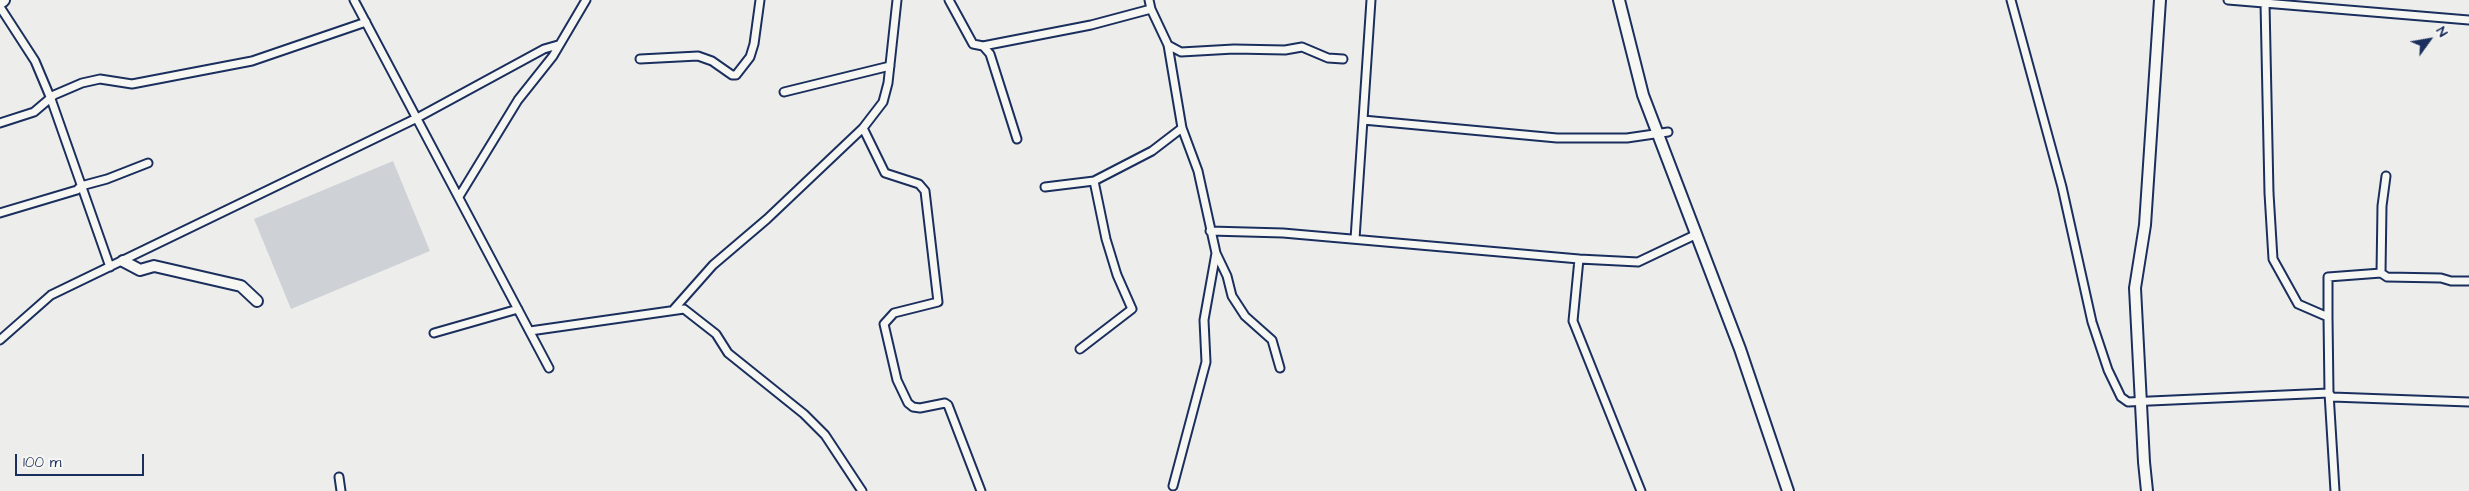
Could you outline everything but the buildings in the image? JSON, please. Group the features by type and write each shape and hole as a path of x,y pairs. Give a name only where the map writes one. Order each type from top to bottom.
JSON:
{"street":[{"path":"354,0 460,195 549,368"},
{"path":"460,195 518,100 552,56 586,0"},
{"path":"640,59 698,56 712,61 732,75 736,75 750,56 754,44 760,0"},
{"path":"674,309 713,264 768,219 862,128 883,102 890,66 897,0"},
{"path":"949,0 973,44 983,46 1091,25 1151,9"},
{"path":"1149,0 1151,9 1168,45 1182,128 1198,171 1216,253 1227,276 1232,296 1245,316 1272,340 1280,368"},
{"path":"1355,238 1371,0"},
{"path":"1619,0 1643,95 1663,133 1696,234 1740,349 1788,491"},
{"path":"2011,0 2062,187 2092,322 2105,361 2121,397 2128,402 2329,394 2332,397 2469,402"},
{"path":"2147,491 2135,288 2144,224 2160,0"},
{"path":"2228,0 2469,20"},
{"path":"2265,3 2269,193 2273,259 2298,304 2328,317"},
{"path":"0,7 35,62 51,99 110,267"},
{"path":"0,123 34,112 54,95 82,83 100,79 132,84 252,60 366,22"},
{"path":"0,340 51,295 417,118 544,49 558,45"},
{"path":"1168,45 1181,52 1234,49 1285,50 1302,47 1328,58 1343,59"},
{"path":"983,46 990,54 1017,139"},
{"path":"784,92 890,66"},
{"path":"1363,120 1557,138 1627,138 1663,133"},
{"path":"862,128 885,173 919,184 925,191 938,302 894,313 884,324 898,380 908,403 913,407 920,408 945,403 948,405 981,491"},
{"path":"1045,187 1094,181 1152,151 1182,128"},
{"path":"0,213 55,198 77,190 81,186 107,179 148,163"},
{"path":"2381,273 2382,206 2386,176"},
{"path":"1080,348 1132,309 1117,275 1094,181"},
{"path":"1210,231 1283,233 1355,238 1579,259 1638,262 1696,234"},
{"path":"1173,486 1206,362 1204,320 1216,253"},
{"path":"1579,259 1573,320 1641,491"},
{"path":"123,261 140,270 154,266 241,286 257,302"},
{"path":"2335,491 2329,394 2328,277 2381,273 2387,277 2441,278 2451,281 2469,281"},
{"path":"434,334 518,309"},
{"path":"530,331 684,309 716,334 728,353 804,414 825,435 862,491"},
{"path":"339,477 340,491"}],"shaded area":[{"path":"393,161 430,251 291,309 254,219"}]}
